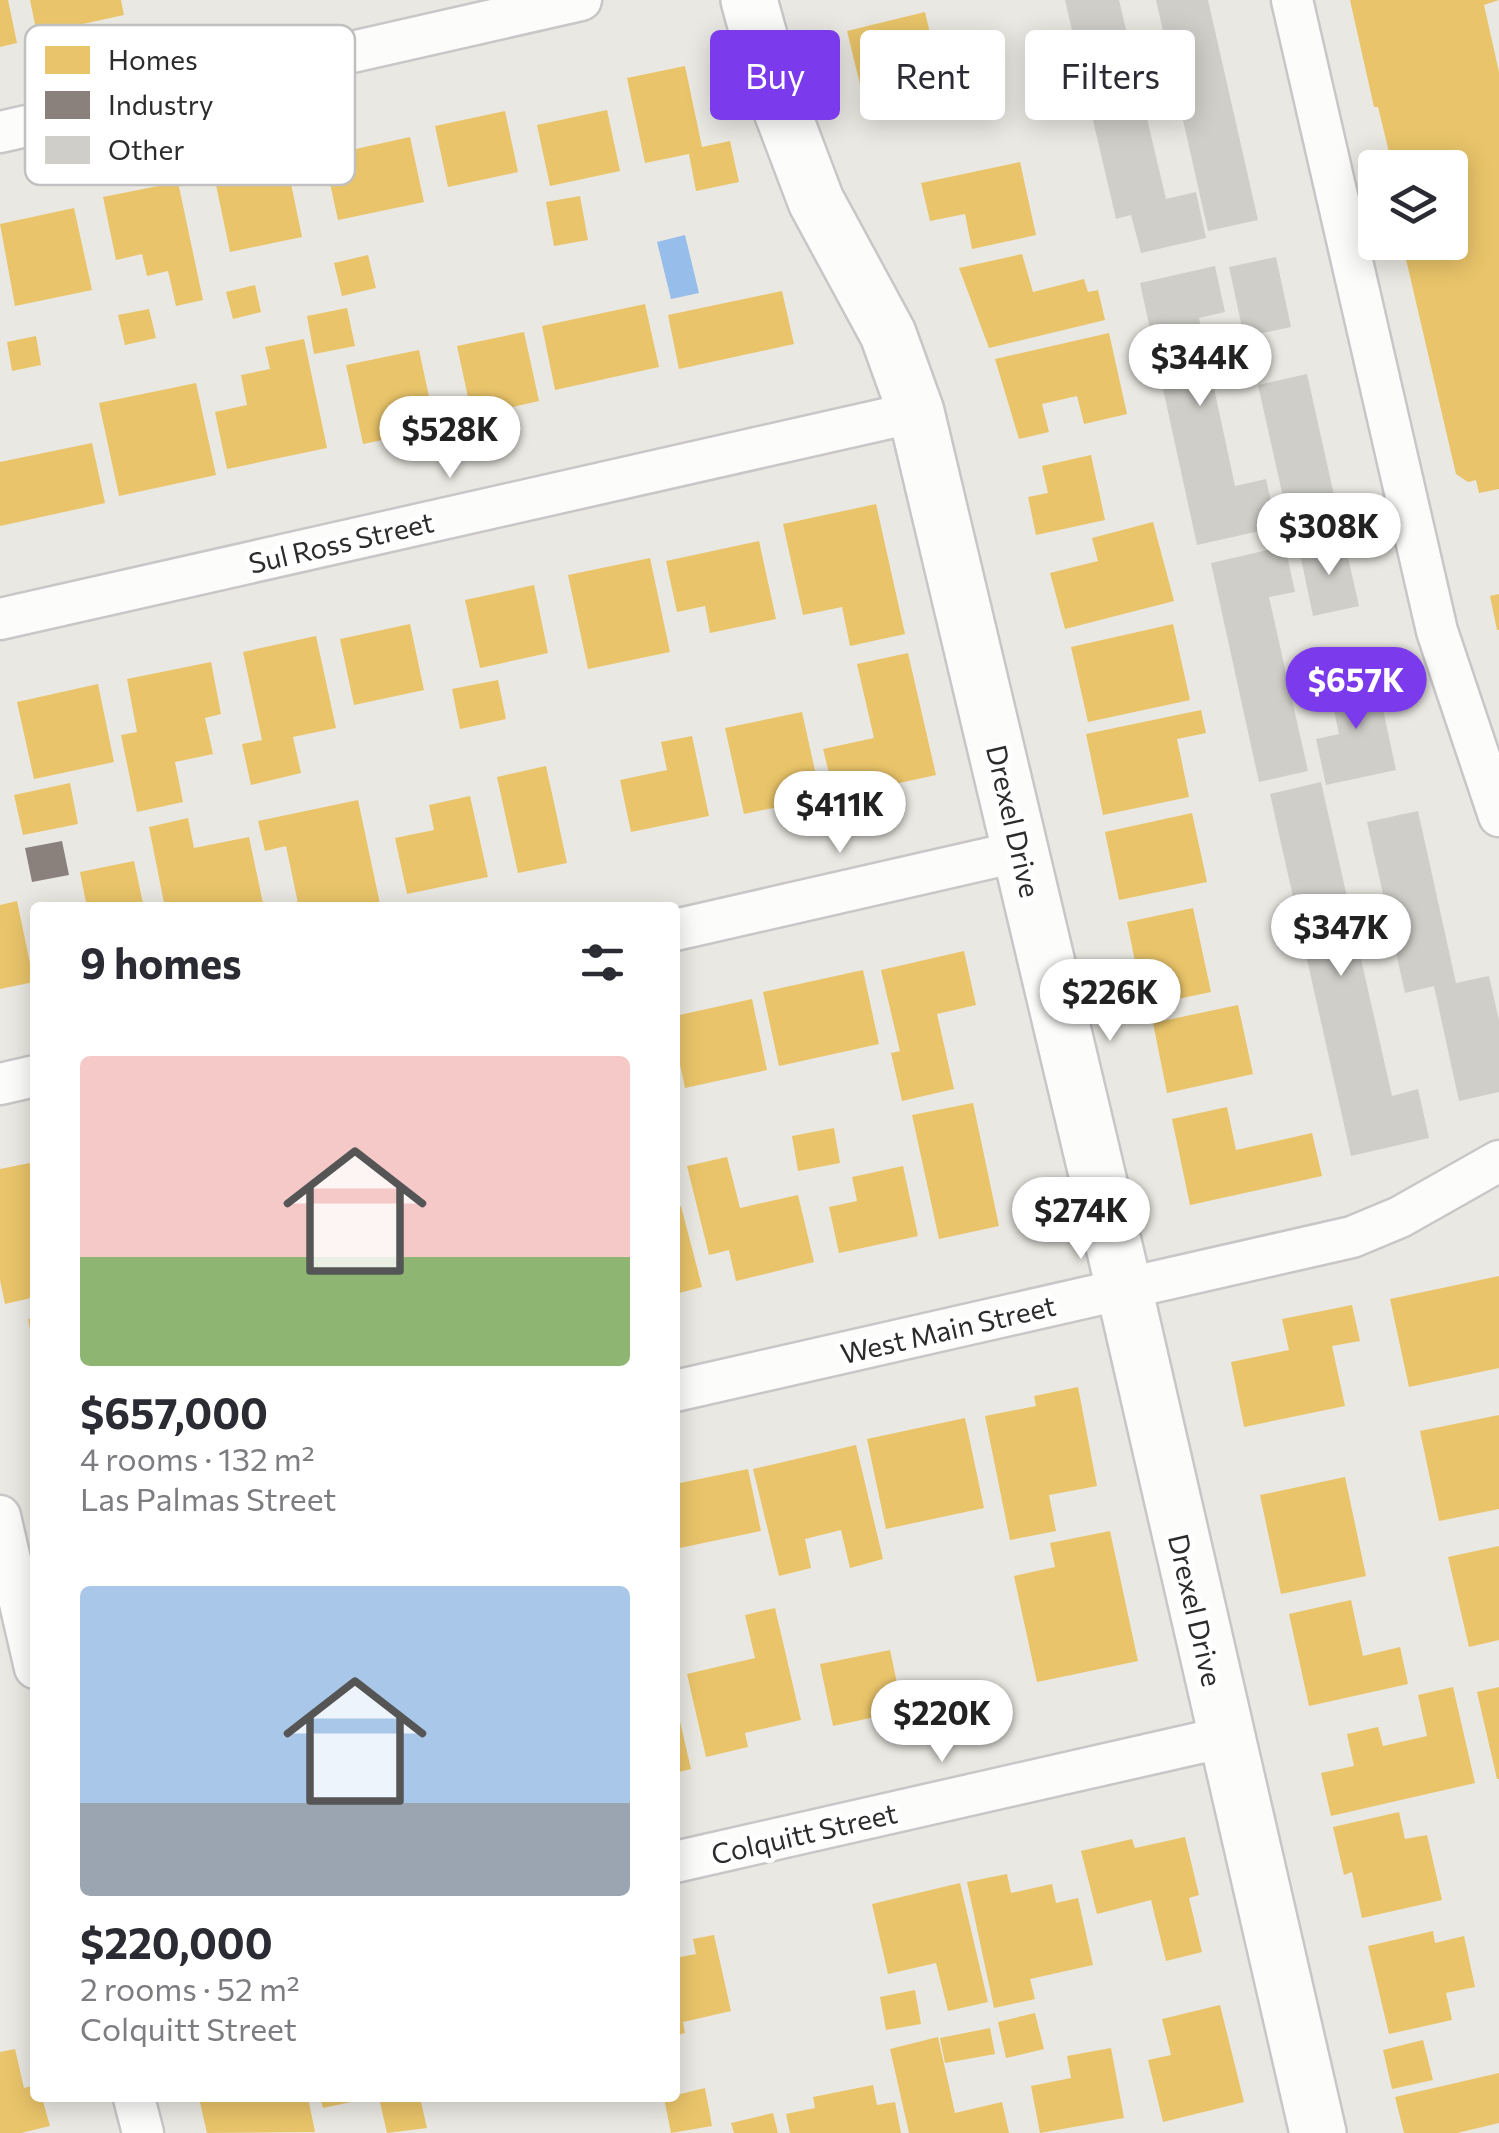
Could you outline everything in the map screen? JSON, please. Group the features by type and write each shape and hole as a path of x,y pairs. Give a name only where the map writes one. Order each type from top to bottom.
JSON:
{"street":[{"path":"355,51 581,0"},
{"name":"Drexel Drive","path":"748,0 774,90 816,201 888,334 916,412 1124,1288 1318,2133"},
{"path":"1292,0 1437,631 1499,816"},
{"path":"0,132 25,126"},
{"name":"Sul Ross Street","path":"0,619 916,412"},
{"path":"680,929 1021,850"},
{"path":"0,1084 30,1077"},
{"name":"West Main Street","path":"680,1390 1352,1237 1400,1218 1499,1161"},
{"path":"14,1533 30,1636"},
{"name":"Colquitt Street","path":"680,1861 1225,1737"},
{"path":"135,2102 143,2133"}],"water":[{"path":"685,235 699,293 671,299 657,242"}],"building: Homes":[{"path":"0,0 8,0 17,43 0,47"},
{"path":"30,0 121,0 124,15 78,25 35,25"},
{"path":"1350,0 1499,0 1484,5 1499,72 1499,489 1479,493 1476,480 1468,482 1456,474 1406,260 1468,260 1468,150 1389,150 1378,107 1374,107"},
{"path":"925,12 929,30 860,30 860,85 847,31"},
{"path":"685,66 702,147 730,141 739,182 696,191 689,154 645,163 627,78"},
{"path":"607,110 620,171 550,186 537,125"},
{"path":"505,111 518,172 448,187 435,126"},
{"path":"410,137 424,202 338,220 330,185 355,185 355,149"},
{"path":"1020,162 1036,235 972,249 965,214 930,221 921,183"},
{"path":"179,185 203,300 176,306 168,271 147,276 142,254 116,260 103,197"},
{"path":"216,185 291,185 302,237 230,252"},
{"path":"580,196 588,240 554,246 546,202"},
{"path":"74,208 92,290 15,306 0,224"},
{"path":"1022,254 1033,292 1084,279 1088,292 1098,290 1105,320 989,348 959,268"},
{"path":"368,255 376,288 342,296 334,263"},
{"path":"255,285 261,312 233,319 226,292"},
{"path":"782,291 794,344 679,369 668,315"},
{"path":"645,304 659,367 555,390 542,326"},
{"path":"347,308 355,346 314,354 307,316"},
{"path":"149,309 156,338 125,345 118,315"},
{"path":"524,332 539,401 472,416 457,346"},
{"path":"1109,333 1127,414 1084,424 1077,396 1042,404 1049,432 1019,439 995,359"},
{"path":"36,336 41,365 12,371 7,342"},
{"path":"304,339 327,448 227,469 215,412 247,405 241,375 270,369 265,347"},
{"path":"419,350 436,429 363,444 346,365"},
{"path":"196,383 216,475 119,496 99,403"},
{"path":"92,443 105,503 0,526 0,462"},
{"path":"1091,455 1105,520 1036,535 1028,497 1048,493 1042,466"},
{"path":"876,504 905,634 850,646 842,607 803,615 783,524"},
{"path":"1153,522 1174,601 1065,629 1050,573 1098,561 1092,538"},
{"path":"759,541 776,619 710,633 705,606 677,612 666,561"},
{"path":"650,558 670,652 588,669 568,575"},
{"path":"534,585 548,653 480,668 465,600"},
{"path":"1499,594 1499,630 1497,630 1490,596"},
{"path":"410,624 424,690 354,705 340,639"},
{"path":"1173,624 1190,700 1088,722 1071,647"},
{"path":"316,636 336,728 293,737 301,773 251,785 242,744 262,740 243,652"},
{"path":"908,653 936,775 835,797 823,749 874,738 857,664"},
{"path":"211,662 221,714 205,718 213,754 175,762 183,802 137,812 121,735 137,732 127,679"},
{"path":"498,680 506,719 460,729 452,689"},
{"path":"98,684 114,762 34,779 17,702"},
{"path":"1201,710 1206,733 1177,739 1189,797 1103,815 1086,734"},
{"path":"802,712 821,798 744,814 725,728"},
{"path":"692,736 709,816 631,832 620,780 667,770 661,742"},
{"path":"546,766 567,863 518,873 497,777"},
{"path":"70,783 78,824 23,835 14,795"},
{"path":"470,796 488,877 407,894 395,838 434,830 429,805"},
{"path":"358,800 380,902 298,902 286,846 265,851 258,821"},
{"path":"1192,813 1207,882 1119,900 1105,832"},
{"path":"188,818 194,848 249,837 263,902 164,902 149,827"},
{"path":"134,861 143,902 86,902 80,872"},
{"path":"17,901 30,963 30,983 0,989 0,905"},
{"path":"1193,908 1211,992 1144,1006 1127,922"},
{"path":"964,951 976,1005 937,1014 954,1089 902,1101 891,1053 900,1051 881,970"},
{"path":"863,970 879,1044 779,1066 763,992"},
{"path":"752,999 767,1070 685,1088 680,1064 680,1015"},
{"path":"1238,1005 1253,1074 1167,1093 1153,1023"},
{"path":"973,1103 999,1226 939,1239 912,1115"},
{"path":"1227,1107 1236,1150 1312,1133 1322,1176 1190,1205 1172,1119"},
{"path":"834,1128 840,1163 798,1171 792,1136"},
{"path":"727,1157 740,1208 798,1195 814,1262 736,1281 729,1250 709,1255 687,1166"},
{"path":"30,1163 30,1298 5,1304 0,1280 0,1169"},
{"path":"903,1166 918,1236 839,1253 829,1207 857,1201 852,1177"},
{"path":"680,1206 702,1287 680,1293"},
{"path":"1499,1276 1499,1368 1409,1387 1390,1299"},
{"path":"1352,1305 1360,1341 1332,1346 1345,1406 1244,1427 1231,1362 1289,1350 1282,1319"},
{"path":"1078,1387 1097,1486 1049,1495 1056,1531 1010,1540 985,1416 1036,1406 1034,1396"},
{"path":"1499,1415 1499,1509 1439,1521 1420,1431"},
{"path":"965,1418 984,1508 886,1529 867,1439"},
{"path":"856,1445 883,1559 850,1568 841,1530 805,1539 811,1568 779,1576 753,1469"},
{"path":"748,1469 761,1531 680,1548 680,1483"},
{"path":"1345,1477 1366,1576 1281,1594 1260,1495"},
{"path":"1110,1531 1138,1661 1037,1682 1014,1576 1055,1567 1050,1543"},
{"path":"1499,1546 1499,1640 1469,1647 1448,1557"},
{"path":"1351,1600 1363,1656 1400,1647 1408,1684 1309,1706 1289,1614"},
{"path":"775,1608 801,1720 745,1733 748,1747 706,1757 687,1674 755,1658 745,1615"},
{"path":"890,1650 903,1711 833,1726 820,1664"},
{"path":"1453,1687 1475,1783 1331,1816 1321,1773 1354,1766 1347,1734 1378,1727 1383,1746 1427,1736 1418,1695"},
{"path":"1499,1687 1499,1779 1497,1779 1477,1692"},
{"path":"680,1722 691,1769 680,1772"},
{"path":"1399,1812 1405,1839 1427,1835 1442,1900 1362,1918 1352,1872 1344,1875 1333,1827"},
{"path":"1185,1837 1199,1895 1189,1898 1202,1952 1166,1961 1151,1900 1097,1914 1081,1851 1132,1839 1135,1848"},
{"path":"1007,1874 1011,1893 1052,1884 1056,1903 1078,1898 1093,1965 1030,1979 1035,1999 994,2008 967,1882"},
{"path":"960,1883 988,2002 948,2011 936,1963 888,1974 872,1904"},
{"path":"1433,1931 1435,1943 1464,1936 1475,1987 1446,1993 1452,2020 1389,2034 1368,1946"},
{"path":"714,1935 731,2011 683,2022 685,2033 680,2034 680,1957 696,1954 693,1939"},
{"path":"915,1990 921,2024 886,2030 880,1997"},
{"path":"1220,2005 1244,2102 1163,2122 1148,2060 1171,2055 1162,2019"},
{"path":"1035,2013 1044,2049 1006,2058 998,2022"},
{"path":"990,2028 995,2054 945,2063 940,2038"},
{"path":"938,2037 955,2113 1002,2102 1009,2133 909,2133 890,2049"},
{"path":"1423,2040 1433,2080 1392,2089 1383,2050"},
{"path":"1111,2048 1124,2118 1040,2133 1031,2086 1071,2078 1067,2056"},
{"path":"15,2049 24,2088 30,2086 30,2102 43,2102 50,2126 0,2133 0,2052"},
{"path":"1499,2073 1499,2123 1457,2133 1404,2133 1395,2097"},
{"path":"873,2085 877,2105 895,2102 901,2133 790,2133 786,2114 815,2108 813,2097"},
{"path":"705,2088 712,2126 671,2133 665,2102 680,2102 680,2094"},
{"path":"200,2102 309,2102 315,2132 207,2133"},
{"path":"321,2102 351,2102 323,2108"},
{"path":"380,2102 421,2102 427,2128 387,2133"},
{"path":"773,2113 778,2133 734,2133 731,2123"}],"building: Industry":[{"path":"62,841 69,875 32,882 25,848"}],"building: Other":[{"path":"1065,0 1119,0 1126,30 1072,30"},
{"path":"1156,0 1208,0 1258,220 1208,231 1183,120 1195,120 1195,30 1163,30"},
{"path":"1093,120 1147,120 1166,199 1196,192 1206,238 1141,253 1131,215 1116,219"},
{"path":"1276,257 1291,327 1244,337 1229,267"},
{"path":"1215,266 1225,312 1199,318 1235,486 1266,479 1277,527 1197,545 1140,283"},
{"path":"1307,374 1336,504 1287,515 1258,385"},
{"path":"1344,539 1359,606 1313,616 1299,549"},
{"path":"1285,546 1295,592 1269,597 1308,771 1259,782 1211,563"},
{"path":"1375,672 1396,770 1326,785 1316,739 1339,734 1328,682"},
{"path":"1321,782 1392,1096 1418,1089 1429,1138 1351,1156 1270,794"},
{"path":"1418,811 1456,983 1489,976 1499,1020 1499,1092 1459,1101 1434,986 1405,993 1367,822"}]}
